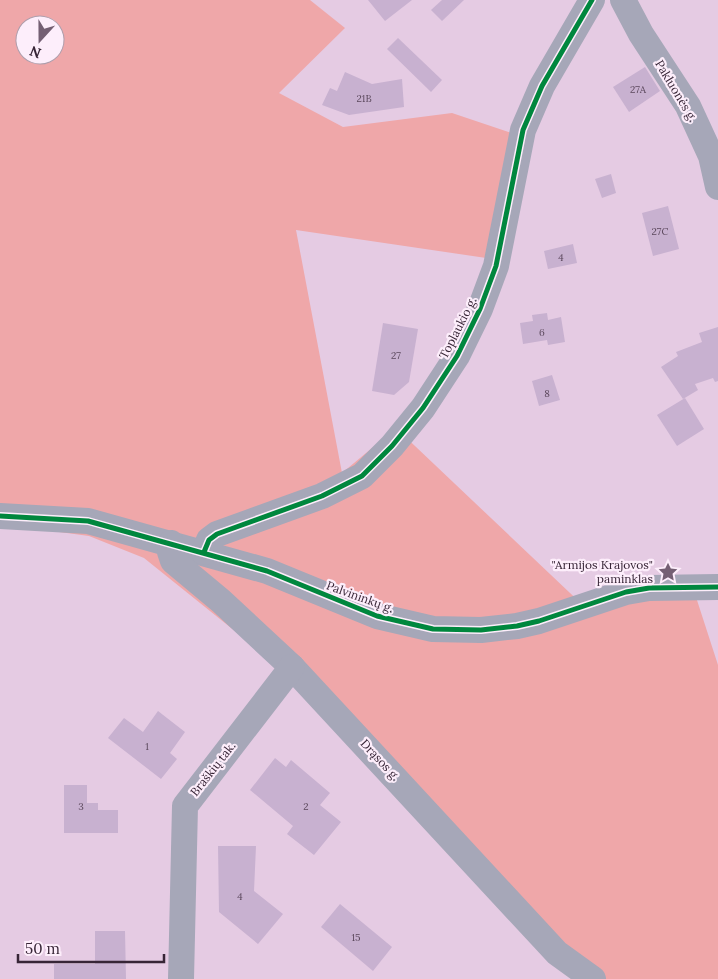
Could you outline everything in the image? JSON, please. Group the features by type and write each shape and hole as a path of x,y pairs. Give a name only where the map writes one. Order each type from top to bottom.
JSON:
{"street":[{"name":"Toplaukio g.","path":"204,552 209,540 217,534 322,496 362,476 392,446 423,408 457,356 480,309 496,266 523,130 542,86 592,0"},
{"name":"Pakluonės g.","path":"622,0 641,34 688,106 711,156 718,187"},
{"name":"Palvininkų g.","path":"0,516 88,521 267,571 378,616 433,629 481,630 517,626 539,621 626,592 649,588 718,587"},
{"name":"Drąsos g.","path":"171,544 170,552 173,561 221,601 292,667 557,953 592,979"},
{"name":"Braškių tak.","path":"181,979 185,806 292,667"}],"shaded area":[{"path":"0,0 310,0 345,28 279,93 343,127 452,113 520,136 493,259 296,230 342,473 396,428 589,611 638,600 695,594 718,665 718,979 579,979 277,665 144,558 89,536 0,524"}],"building":[{"path":"368,0 412,0 385,21"},
{"path":"442,0 464,0 442,21 431,10"},
{"path":"398,38 442,80 431,92 387,49"},
{"path":"645,67 660,91 629,112 613,87"},
{"path":"345,72 372,84 402,79 404,107 349,115 322,105 330,88 337,91"},
{"path":"611,174 616,193 602,198 595,179"},
{"path":"668,206 679,249 653,256 642,213"},
{"path":"573,244 577,263 548,269 544,251"},
{"path":"547,313 548,320 561,317 565,342 548,345 547,340 523,344 520,323 533,321 532,315"},
{"path":"383,323 418,329 409,382 394,395 372,391"},
{"path":"718,327 718,381 715,382 713,378 695,384 698,390 683,399 661,367 678,356 676,352 702,342 699,333"},
{"path":"552,375 560,400 539,406 532,381"},
{"path":"685,398 704,429 677,446 657,415"},
{"path":"158,711 185,732 170,753 177,759 161,779 108,738 124,718 143,732"},
{"path":"275,758 286,767 291,760 330,793 320,805 341,822 314,855 287,834 293,826 250,790"},
{"path":"64,785 87,785 87,803 98,803 98,810 118,810 118,833 64,833"},
{"path":"218,846 256,846 254,891 283,914 258,944 219,912"},
{"path":"340,904 392,947 373,971 321,927"},
{"path":"95,931 125,931 126,979 54,979 54,964 95,964"}],"cycle path":[{"path":"204,552 209,540 217,534 322,496 362,476 392,446 423,408 457,356 480,309 496,266 523,130 542,86 592,0"},
{"path":"0,516 88,521 267,571 377,616 433,629 481,630 517,626 539,621 626,592 649,588 718,587"}],"place":[{"name":"\"Armijos Krajovos\" paminklas","path":"668,572"}]}
